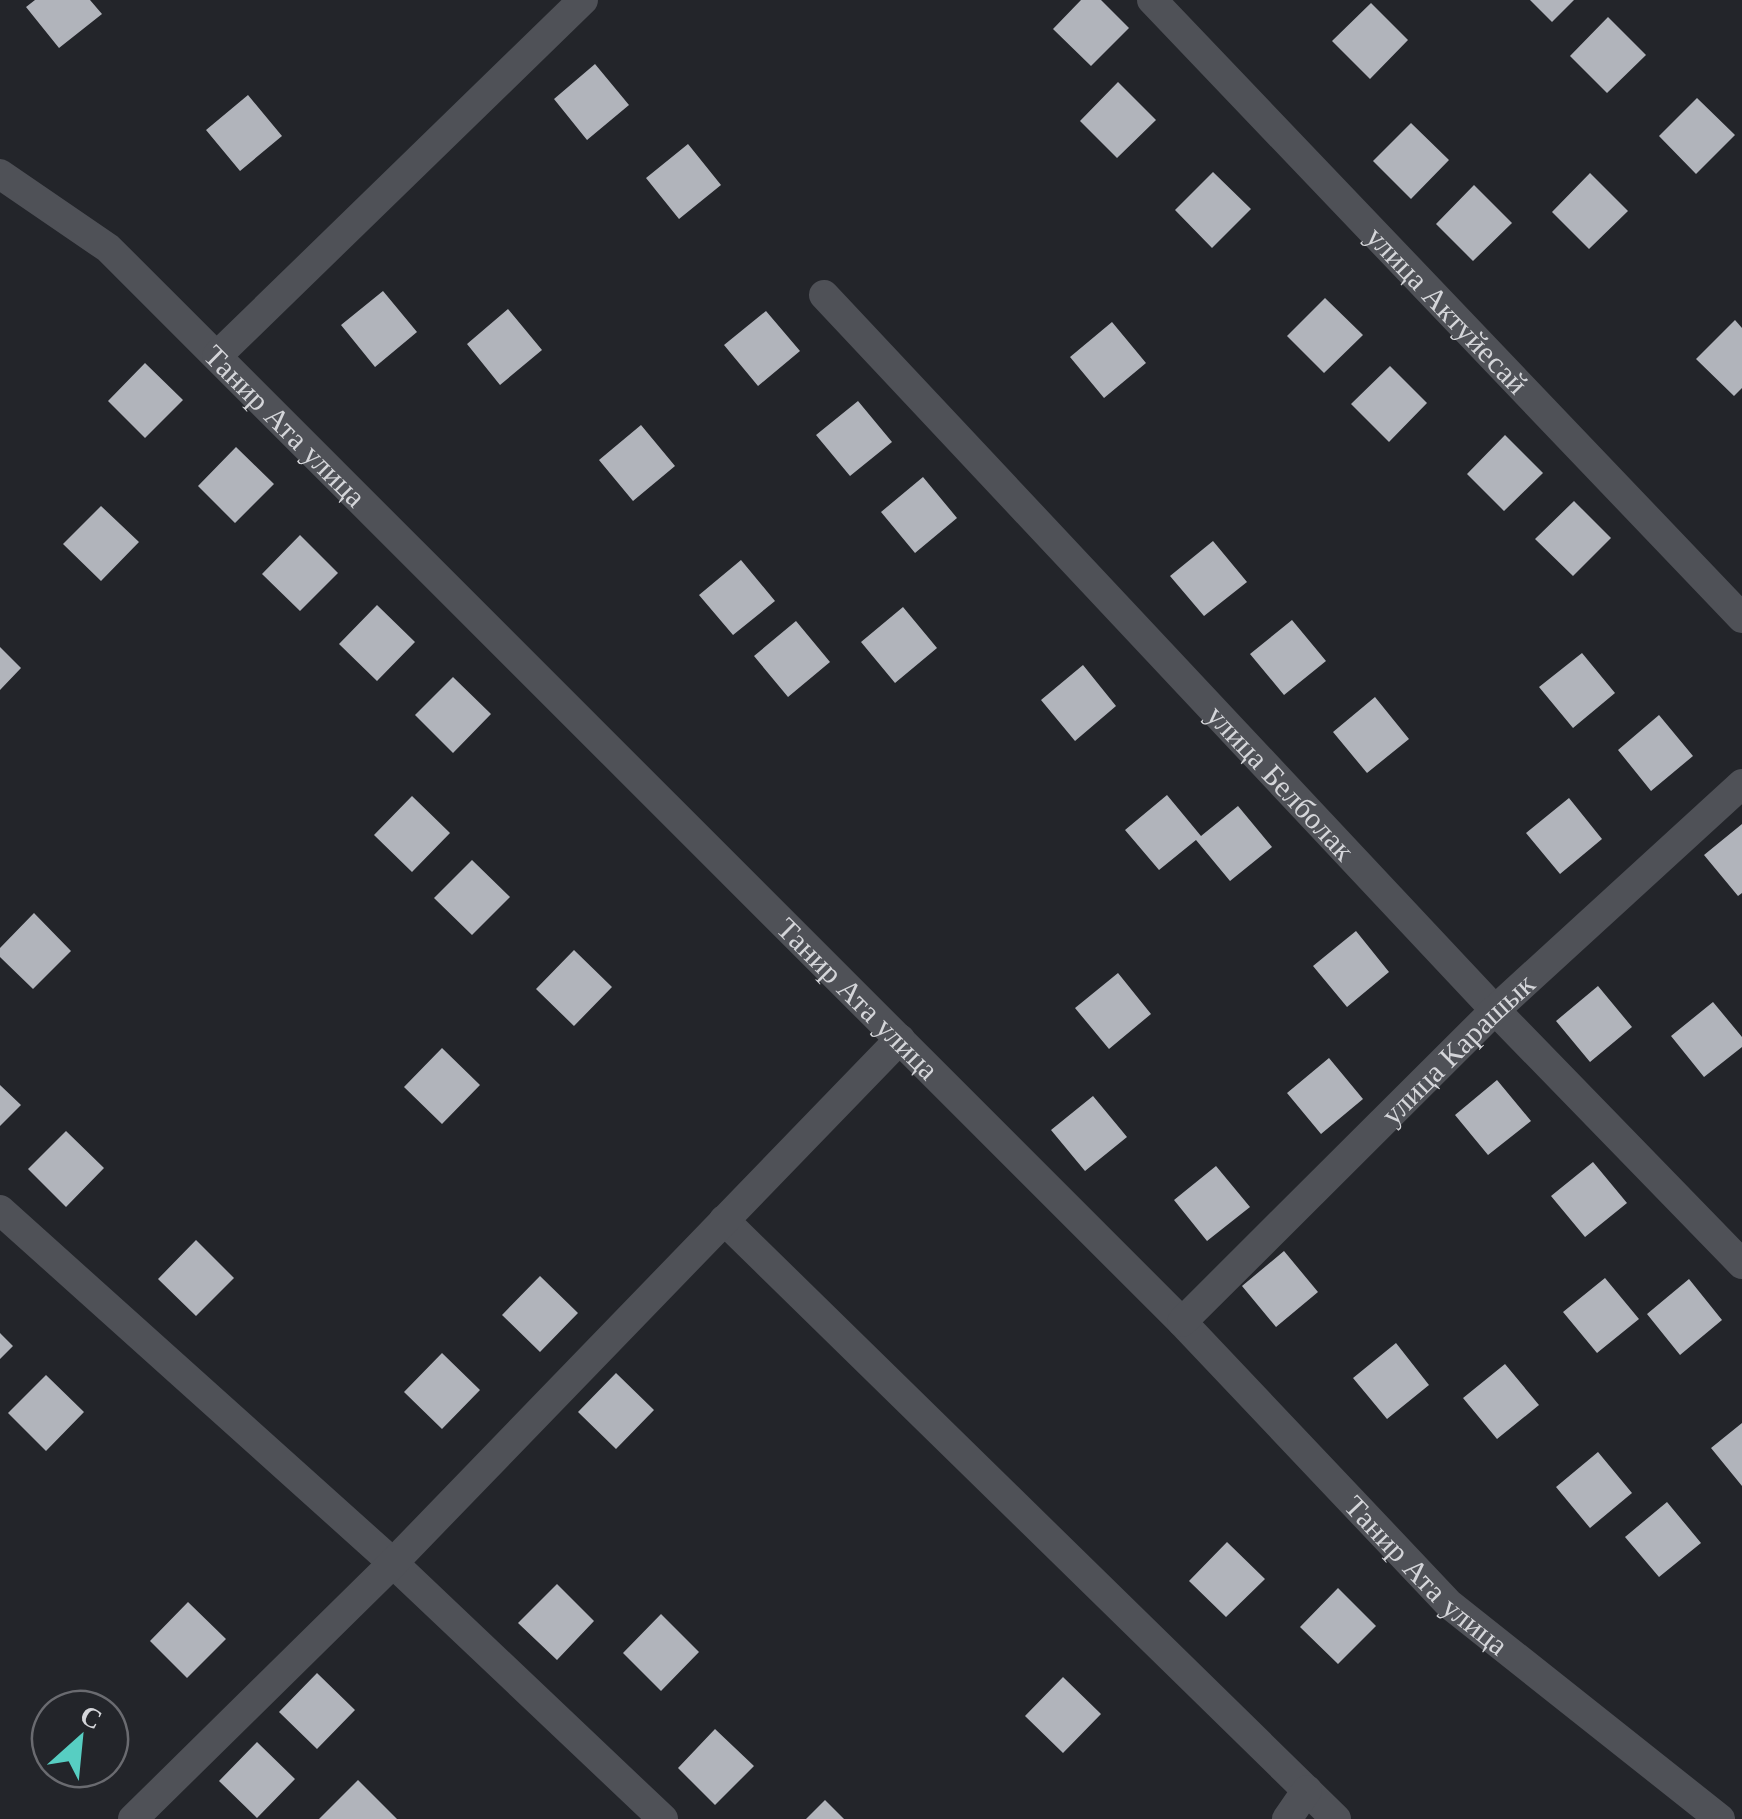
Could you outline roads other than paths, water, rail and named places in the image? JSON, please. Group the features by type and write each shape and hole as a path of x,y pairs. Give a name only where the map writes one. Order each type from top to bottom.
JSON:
{"street":[{"path":"217,356 583,0"},
{"name":"улица Актуйесай","path":"1152,0 1742,618"},
{"name":"Танир Ата улица","path":"0,174 108,248 1182,1322 1449,1604 1720,1819"},
{"name":"улица Белболак","path":"824,295 1495,1010 1742,1264"},
{"name":"улица Карашык","path":"1182,1322 1495,1010 1742,784"},
{"path":"134,1819 394,1563 900,1039"},
{"path":"0,1210 394,1563 663,1819"},
{"path":"724,1220 1336,1819"},
{"path":"1287,1819 1307,1790"}]}
